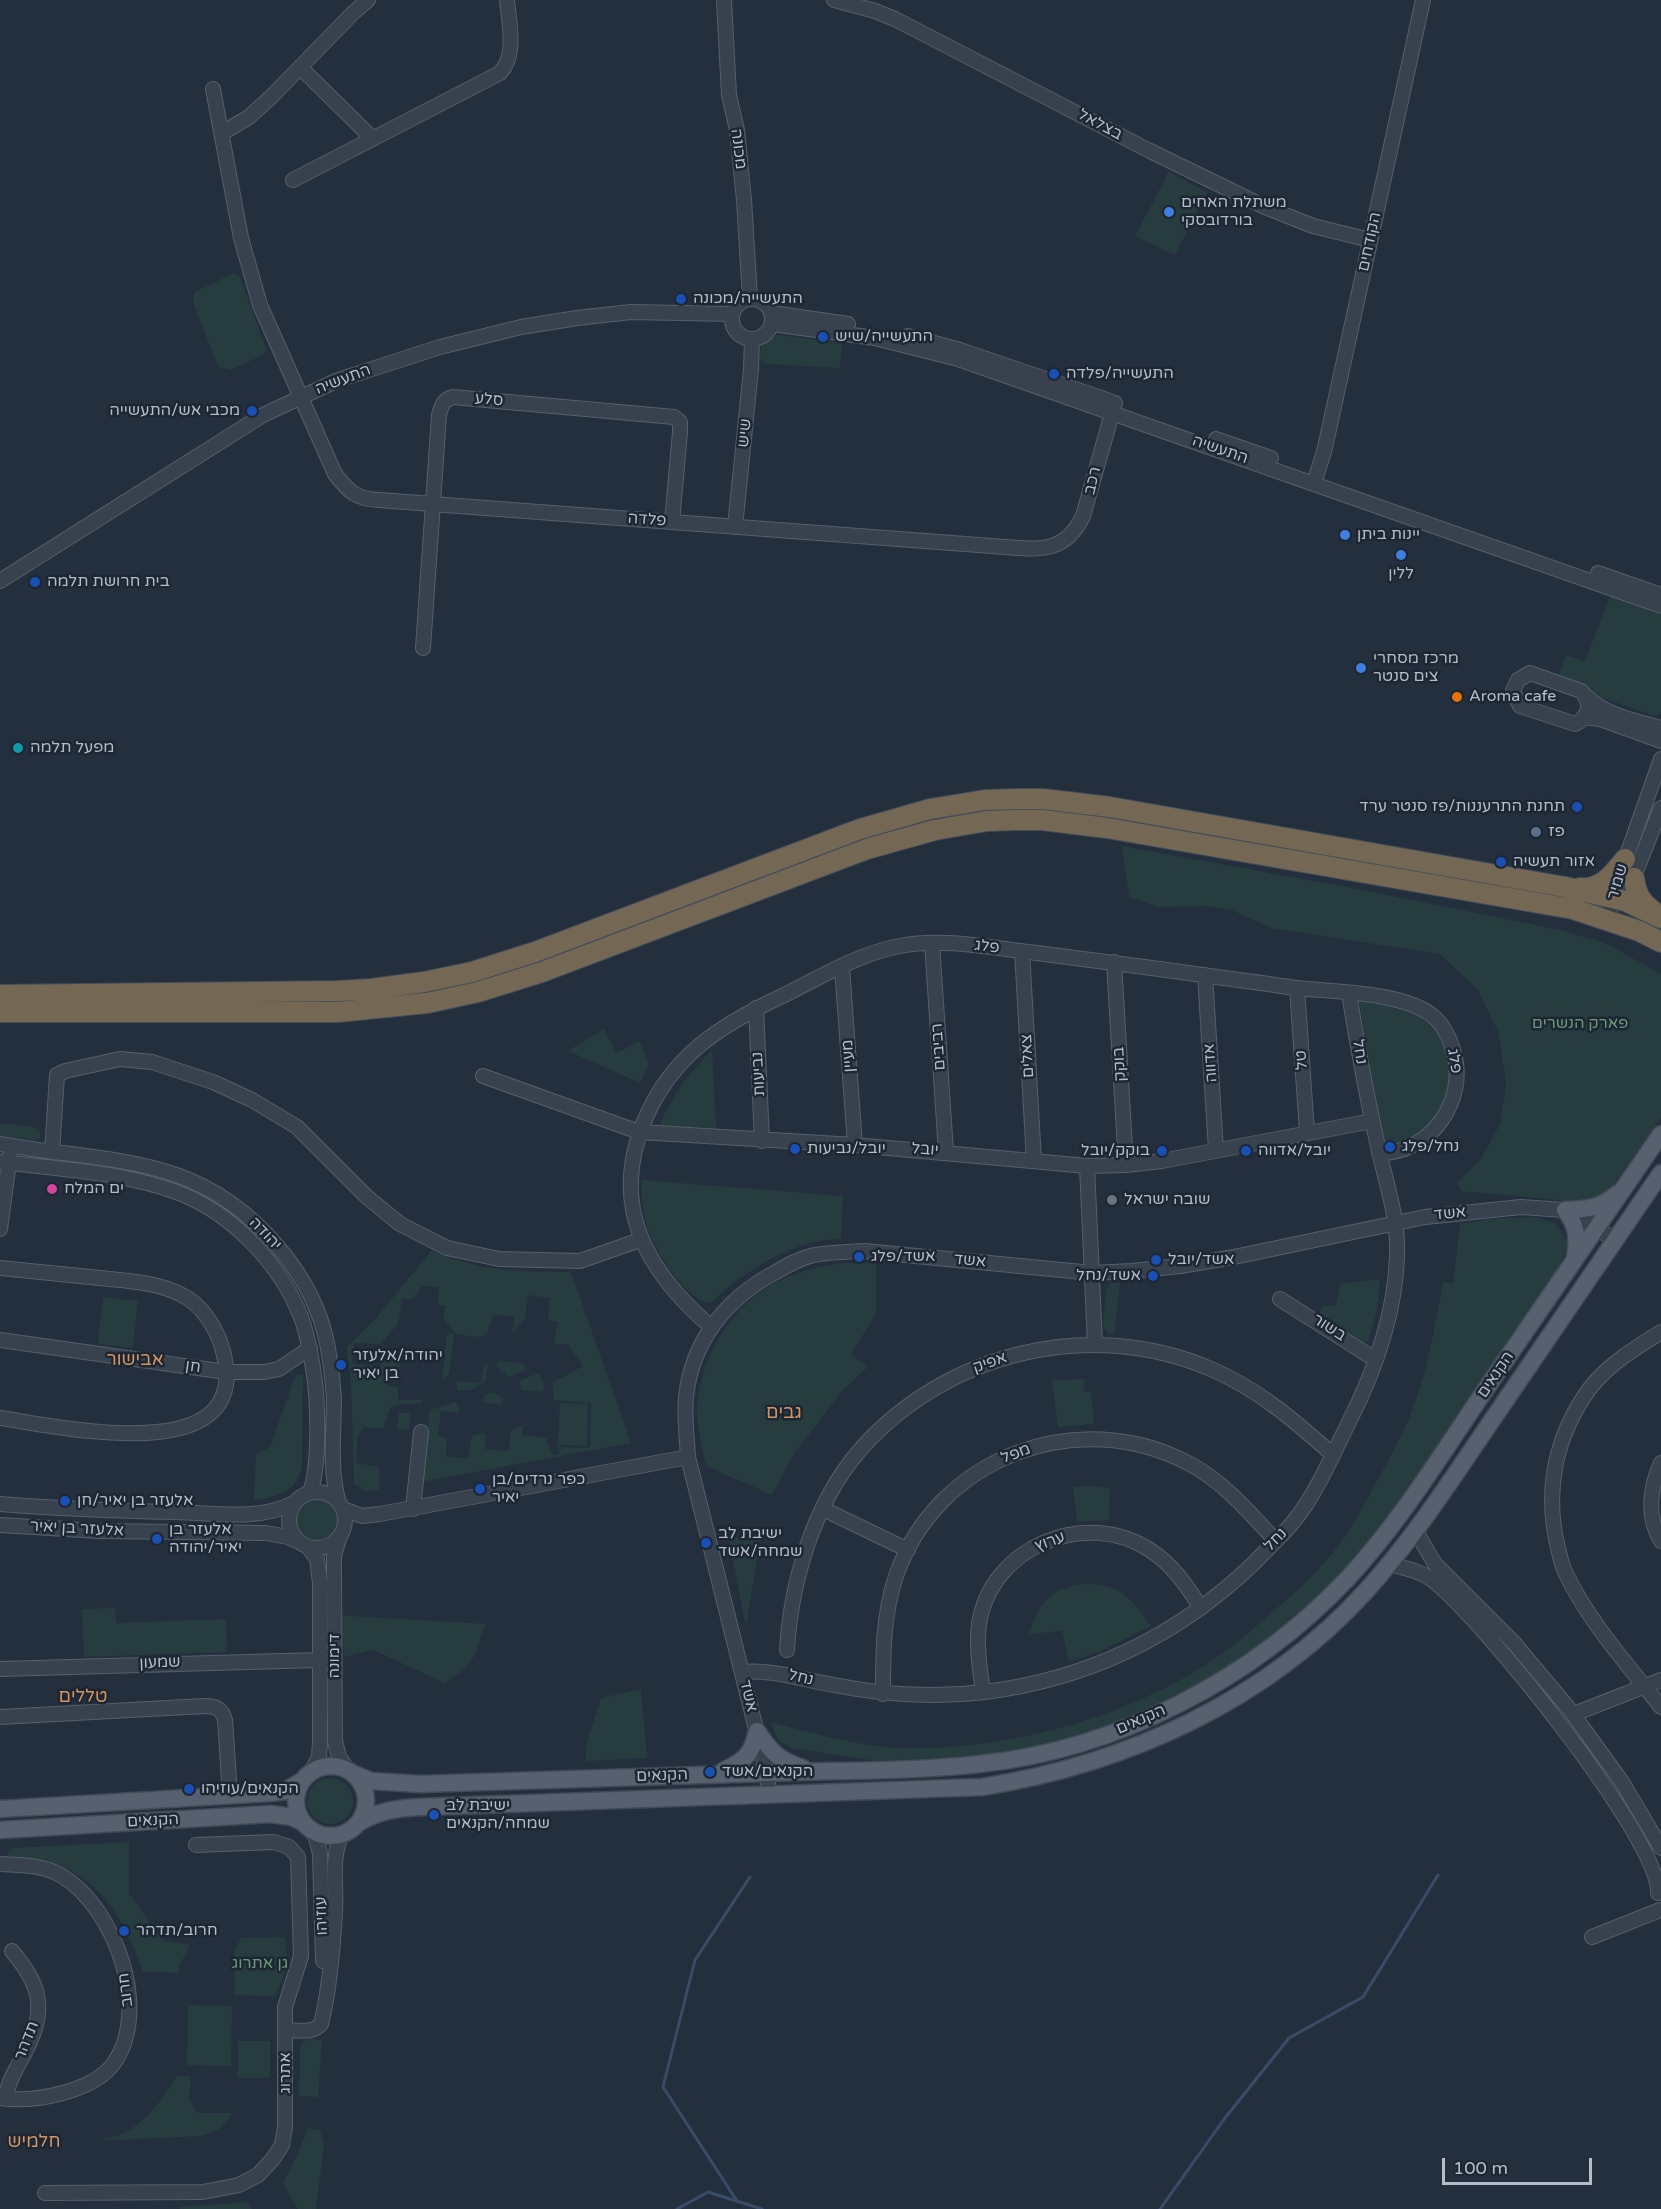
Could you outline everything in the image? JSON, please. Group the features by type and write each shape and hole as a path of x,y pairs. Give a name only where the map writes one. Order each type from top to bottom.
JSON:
{"highway":[{"path":"0,995 338,991 401,986 440,979 472,972 535,952 860,829 930,809 985,800 1043,799 1110,807 1565,887 1618,899 1661,918"},
{"path":"0,1012 338,1012 404,1007 453,998 542,972 867,849 935,830 987,821 1042,820 1107,828 1573,909 1639,931 1661,942"},
{"path":"1565,887 1588,889 1598,885 1611,878 1625,859"},
{"path":"1634,878 1641,902 1661,918"}],"main road":[{"name":"הקנאים","path":"351,1772 371,1781 420,1785 979,1764 1052,1751 1104,1735 1190,1698 1245,1665 1272,1645 1326,1600 1366,1557 1458,1431 1661,1134"},
{"name":"הקנאים","path":"350,1828 369,1816 400,1808 982,1786 1046,1775 1112,1756 1201,1718 1257,1683 1313,1641 1341,1616 1389,1564 1415,1530 1661,1173"},
{"path":"1565,1210 1594,1208 1604,1204 1624,1188"},
{"path":"1565,1210 1571,1217 1576,1230 1575,1260"},
{"path":"757,1731 774,1754 784,1761 814,1771"},
{"path":"717,1774 742,1762 751,1750 757,1731"},
{"path":"328,1766 351,1772 361,1783 366,1797 364,1811 350,1828 326,1835 308,1826 300,1815 296,1802 297,1793 306,1777 328,1766"},
{"name":"הקנאים","path":"0,1809 285,1791 306,1777"},
{"name":"הקנאים","path":"0,1830 271,1814 291,1817 308,1826"}],"street":[{"path":"222,133 249,117 352,13 368,0"},
{"path":"293,180 500,73 505,67 510,52 507,0"},
{"name":"מכונה","path":"724,0 729,95 737,130 750,298"},
{"name":"בצלאל","path":"834,0 875,11 895,20 1148,150 1265,207 1313,226 1370,240"},
{"name":"הקודחים","path":"1315,479 1423,0"},
{"path":"300,67 373,139"},
{"name":"פלדה","path":"213,89 249,270 264,316 336,474 349,491 370,500 1011,548 1053,547"},
{"path":"750,298 764,302 772,319 764,335 752,339 742,336 735,329 732,314 737,305 750,298"},
{"name":"התעשיה","path":"0,581 263,415 338,380 440,346 521,327 631,312 732,314"},
{"name":"התעשיה","path":"772,319 864,336 958,359 1114,408 1661,606"},
{"name":"שיש","path":"735,527 752,339"},
{"name":"סלע","path":"423,648 439,415 446,399 453,397 674,417 680,422 680,432 672,522"},
{"name":"רכב","path":"1053,547 1066,540 1076,530 1083,516 1114,408"},
{"name":"התעשיה","path":"1315,479 1661,595"},
{"path":"1587,697 1588,712 1575,724 1520,706 1513,691 1518,680 1530,673 1581,691 1597,706 1611,713 1661,728"},
{"path":"1584,717 1600,719 1661,741"},
{"name":"שמיר","path":"1609,921 1618,899 1625,859 1661,759"},
{"name":"שמיר","path":"1618,899 1634,878 1661,808"},
{"name":"פלג","path":"711,1327 693,1312 664,1281 640,1240 632,1202 631,1183 639,1132 652,1103 689,1054 723,1026 849,963 892,948 932,943 1022,951 1405,1002 1438,1020 1450,1038 1458,1074 1456,1091 1436,1129 1425,1139 1391,1154 1379,1154"},
{"name":"רביבים","path":"932,943 946,1152"},
{"name":"צאלים","path":"1022,951 1034,1161"},
{"name":"בוקק","path":"1114,962 1126,1165"},
{"name":"מעיין","path":"842,967 855,1145"},
{"name":"אדווה","path":"1205,975 1216,1150"},
{"name":"טל","path":"1297,988 1307,1132"},
{"name":"נחל","path":"742,1672 770,1671 884,1694 946,1695 983,1692 1054,1679 1090,1667 1143,1644 1201,1608 1232,1583 1295,1520 1333,1455 1365,1389 1376,1360 1394,1291 1397,1257 1396,1222 1372,1120 1349,993"},
{"name":"נביעות","path":"756,1008 762,1140"},
{"path":"52,1152 57,1075 104,1061 120,1059 152,1062 213,1082 252,1100 297,1127 367,1197 400,1224 447,1248 499,1259 580,1261 640,1240"},
{"name":"יובל","path":"483,1076 639,1132 855,1145 1087,1166 1162,1161 1372,1120"},
{"path":"0,1229 5,1145"},
{"name":"יהודה","path":"5,1145 134,1162 188,1178 236,1206 258,1225 282,1251 299,1275 318,1312 327,1345 333,1396 335,1484 341,1506"},
{"name":"יהודה","path":"4,1163 107,1175 181,1194 211,1211 246,1237 280,1277 302,1318 310,1348 316,1397 316,1469 310,1492"},
{"path":"1087,1166 1095,1345"},
{"name":"אשד","path":"769,1795 767,1773 757,1731 688,1457 686,1423 686,1397 696,1358 711,1327 727,1307 754,1283 791,1263 812,1255 864,1251 1092,1273 1180,1266 1425,1217 1521,1208 1565,1210 1615,1240"},
{"path":"0,1268 145,1283 183,1295 197,1306 210,1322 224,1355 226,1372 223,1396 208,1415 196,1423 165,1432 122,1434 0,1418"},
{"name":"בשור","path":"1280,1299 1376,1360"},
{"path":"1661,1332 1625,1353 1591,1388 1566,1428 1553,1474 1552,1522 1564,1572 1592,1619 1661,1707"},
{"name":"חן","path":"0,1340 226,1372 264,1372 279,1369 310,1348"},
{"name":"אפיק","path":"787,1650 788,1627 796,1580 806,1547 843,1473 860,1450 901,1412 950,1378 981,1365 1037,1349 1095,1345 1129,1347 1170,1356 1210,1368 1263,1398 1290,1416 1333,1455"},
{"path":"413,1509 421,1432"},
{"name":"מפל","path":"884,1694 883,1654 889,1599 908,1550 932,1512 954,1490 1007,1455 1033,1446 1102,1438 1138,1443 1166,1452 1210,1477 1235,1498 1276,1541"},
{"path":"380,1514 361,1520 325,1548 303,1544 290,1529 288,1523 288,1516 294,1503 310,1492 326,1493 341,1506 362,1516 413,1509 688,1457"},
{"path":"1661,1463 1652,1486 1651,1510 1661,1541"},
{"name":"אלעזר בן יאיר","path":"0,1504 98,1511 243,1514 274,1511 294,1503"},
{"path":"341,1506 345,1523 341,1534"},
{"path":"823,1509 908,1550"},
{"name":"אלעזר בן יאיר","path":"0,1525 98,1531 266,1533 288,1537 303,1544"},
{"path":"1415,1530 1435,1564 1514,1643 1574,1714 1622,1782 1661,1848"},
{"name":"ערוץ","path":"983,1692 978,1643 979,1623 985,1602 1011,1564 1030,1548 1045,1540 1089,1532 1114,1535 1133,1541 1150,1550 1169,1565 1185,1583 1201,1608"},
{"name":"דימונה","path":"341,1534 334,1555 335,1741 339,1757 351,1772"},
{"name":"דימונה","path":"303,1544 315,1554 319,1566 320,1754 306,1777"},
{"path":"1389,1564 1413,1569 1436,1583 1500,1647 1557,1714 1590,1759 1632,1824 1656,1868 1660,1911 1592,1937"},
{"name":"שמעון","path":"0,1669 320,1660"},
{"path":"1574,1714 1661,1680"},
{"path":"0,1718 205,1706 217,1708 223,1713 225,1720 230,1796"},
{"name":"עוזיהו","path":"308,1826 316,1838 320,1854 324,2005"},
{"name":"עוזיהו","path":"285,2030 317,2029 321,2024 335,1911 336,1857 339,1840 350,1828"},
{"name":"אתרוג","path":"45,2193 203,2192 239,2185 258,2175 278,2153 284,2136 287,1996 301,1956 298,1857 289,1847 274,1842 196,1845"},
{"name":"חרוב","path":"0,1864 30,1865 48,1870 62,1876 87,1895 100,1912 118,1949 125,1973 129,2015 126,2034 117,2056 106,2071 95,2079 62,2093 21,2100 2,2099"},
{"name":"תדהר","path":"2,2099 8,2082 29,2044 38,2011 37,1994 32,1978 12,1951"}],"green space":[{"path":"1169,172 1207,192 1175,255 1135,236"},
{"path":"234,273 240,277 267,351 230,370 218,366 193,302 195,292"},
{"path":"778,335 842,343 840,368 766,364 759,358 761,349 767,340"},
{"path":"1610,596 1661,615 1661,713 1658,715 1600,697 1558,677 1566,655 1585,661"},
{"name":"פארק הנשרים","path":"1122,846 1358,889 1560,930 1605,943 1661,974 1661,1117 1601,1204 1461,1191 1457,1182 1481,1159 1500,1124 1506,1085 1499,1034 1478,990 1440,954 1271,928 1234,911 1208,906 1159,907 1129,897"},
{"path":"1359,1001 1402,1007 1425,1017 1441,1034 1452,1065 1449,1092 1433,1124 1417,1137 1384,1149"},
{"path":"604,1029 616,1053 639,1041 649,1063 640,1083 568,1051"},
{"path":"712,1050 716,1128 659,1126 682,1085"},
{"path":"0,1123 34,1127 40,1130 40,1138 34,1140 0,1136"},
{"path":"641,1180 843,1196 841,1239 809,1244 779,1255 738,1280 711,1303 691,1294 681,1284 657,1248 645,1220"},
{"path":"1532,1217 1556,1225 1566,1239 1568,1246 1555,1274 1378,1531 1343,1576 1286,1629 1194,1689 1135,1716 1087,1734 1037,1747 990,1755 877,1761 791,1748 779,1741 770,1722 852,1742 901,1748 987,1743 1031,1735 1075,1724 1158,1691 1196,1671 1231,1647 1317,1571 1355,1522 1410,1416 1426,1367 1443,1282 1453,1283 1460,1224 1489,1219"},
{"path":"432,1250 483,1267 517,1271 571,1272 631,1443 421,1482 430,1410 456,1402 460,1413 441,1411 438,1435 447,1438 446,1456 468,1459 472,1436 482,1433 486,1435 485,1449 507,1451 511,1431 524,1424 522,1435 546,1438 553,1455 559,1454 558,1447 588,1448 591,1403 554,1400 552,1383 583,1366 568,1344 554,1344 558,1322 548,1320 550,1298 528,1295 525,1319 512,1334 514,1316 493,1315 487,1335 476,1337 456,1334 444,1319 445,1305 438,1305 439,1287 422,1286 412,1299 402,1299 398,1324 380,1344 354,1343 352,1362 355,1364 379,1367 384,1359 400,1362 400,1367 388,1367 387,1386 398,1387 398,1400 424,1399 421,1403 397,1405 390,1408 383,1429 363,1427 358,1437 356,1463 379,1467 379,1490 366,1491 354,1484 351,1383 347,1347 377,1317"},
{"path":"842,1263 876,1263 876,1314 851,1354 868,1367 844,1389 795,1452 772,1495 706,1466 698,1429 697,1406 700,1385 706,1365 726,1327 755,1296 773,1284 798,1273"},
{"path":"1380,1279 1377,1310 1368,1342 1362,1342 1319,1313 1323,1306 1336,1305 1341,1284"},
{"path":"1111,1283 1120,1283 1114,1333 1109,1334 1103,1327 1106,1290"},
{"path":"103,1297 138,1301 133,1348 98,1344"},
{"path":"451,1332 454,1336 449,1374 442,1380 447,1336"},
{"path":"498,1361 523,1363 526,1370 508,1377 496,1366"},
{"path":"484,1364 488,1365 485,1381 471,1390 457,1390 457,1381 481,1382"},
{"path":"539,1373 545,1388 542,1392 522,1390 519,1381"},
{"path":"303,1374 302,1467 299,1475 290,1488 284,1492 254,1500 256,1455 270,1447 295,1376"},
{"path":"1085,1379 1083,1391 1091,1392 1094,1424 1058,1427 1052,1380"},
{"path":"491,1392 503,1398 502,1405 483,1402 484,1396"},
{"path":"560,1403 588,1404 587,1446 558,1445"},
{"path":"399,1413 411,1413 409,1430 397,1429"},
{"path":"1073,1487 1110,1488 1109,1520 1077,1522"},
{"path":"322,1497 334,1503 339,1511 339,1529 334,1537 326,1542 312,1543 304,1540 297,1533 294,1515 297,1507 304,1500"},
{"path":"728,1536 760,1539 746,1627"},
{"path":"1095,1584 1115,1589 1131,1600 1151,1626 1101,1651 1069,1662 1062,1631 1029,1634 1037,1613 1047,1599 1062,1589"},
{"path":"115,1608 116,1623 226,1619 227,1652 84,1657 82,1609"},
{"path":"342,1616 485,1624 468,1665 445,1683 373,1650 344,1657"},
{"path":"641,1689 647,1758 586,1761 586,1746 601,1698"},
{"path":"335,1778 347,1784 352,1792 352,1810 347,1818 339,1823 325,1824 317,1821 310,1814 307,1796 310,1788 317,1781"},
{"path":"129,1842 129,1894 164,1941 190,1945 179,1967 179,1973 143,1972 120,1920 97,1890 83,1878 48,1861 17,1859 8,1856 8,1852 13,1848"},
{"name":"גן אתרוג","path":"285,1937 286,1967 275,1996 235,1995 235,1950 241,1938"},
{"path":"188,2005 232,2006 231,2066 187,2065"},
{"path":"307,2038 322,2040 318,2097 299,2096 300,2046"},
{"path":"238,2041 270,2041 270,2078 238,2078"},
{"path":"177,2075 191,2077 189,2099 198,2113 232,2113 222,2126 200,2136 97,2141 121,2134 141,2122 161,2100"},
{"path":"307,2128 320,2130 324,2145 316,2209 298,2209 283,2183 299,2152"},
{"path":"248,2202 252,2209 180,2209 180,2207"}],"waterway":[{"path":"1160,2209 1225,2118 1289,2038 1363,1997 1438,1875"},
{"path":"737,2201 663,2087 695,1960 750,1877"},
{"path":"677,2209 708,2192 762,2209"}],"place":[{"name":"משתלת האחים בורדובסקי","path":"1169,212"},
{"name":"התעשייה/מכונה","path":"681,299"},
{"name":"התעשייה/שיש","path":"823,337"},
{"name":"התעשייה/פלדה","path":"1054,374"},
{"name":"מכבי אש/התעשייה","path":"252,411"},
{"name":"יינות ביתן","path":"1345,535"},
{"name":"ללין","path":"1401,555"},
{"name":"בית חרושת תלמה","path":"35,582"},
{"name":"מרכז מסחרי צים סנטר","path":"1361,668"},
{"name":"Aroma cafe","path":"1457,697"},
{"name":"מפעל תלמה","path":"18,748"},
{"name":"תחנת התרעננות/פז סנטר ערד","path":"1577,807"},
{"name":"פז","path":"1536,832"},
{"name":"אזור תעשיה","path":"1501,862"},
{"name":"נחל/פלג","path":"1390,1147"},
{"name":"יובל/נביעות","path":"795,1149"},
{"name":"בוקק/יובל","path":"1162,1151"},
{"name":"יובל/אדווה","path":"1246,1151"},
{"name":"ים המלח","path":"52,1189"},
{"name":"שובה ישראל","path":"1112,1200"},
{"name":"אשד/פלג","path":"859,1257"},
{"name":"אשד/יובל","path":"1156,1260"},
{"name":"אשד/נחל","path":"1153,1276"},
{"name":"יהודה/אלעזר בן יאיר","path":"341,1365"},
{"name":"כפר נרדים/בן יאיר","path":"480,1489"},
{"name":"אלעזר בן יאיר/חן","path":"65,1501"},
{"name":"אלעזר בן יאיר/יהודה","path":"157,1539"},
{"name":"ישיבת לב שמחה/אשד","path":"706,1543"},
{"name":"הקנאים/אשד","path":"710,1772"},
{"name":"הקנאים/עוזיהו","path":"189,1789"},
{"name":"ישיבת לב שמחה/הקנאים","path":"434,1815"},
{"name":"חרוב/תדהר","path":"124,1931"}],"district":[{"name":"אבישור","path":"135,1360"},
{"name":"גבים","path":"784,1413"},
{"name":"טללים","path":"83,1697"},
{"name":"חלמיש","path":"34,2142"}]}
